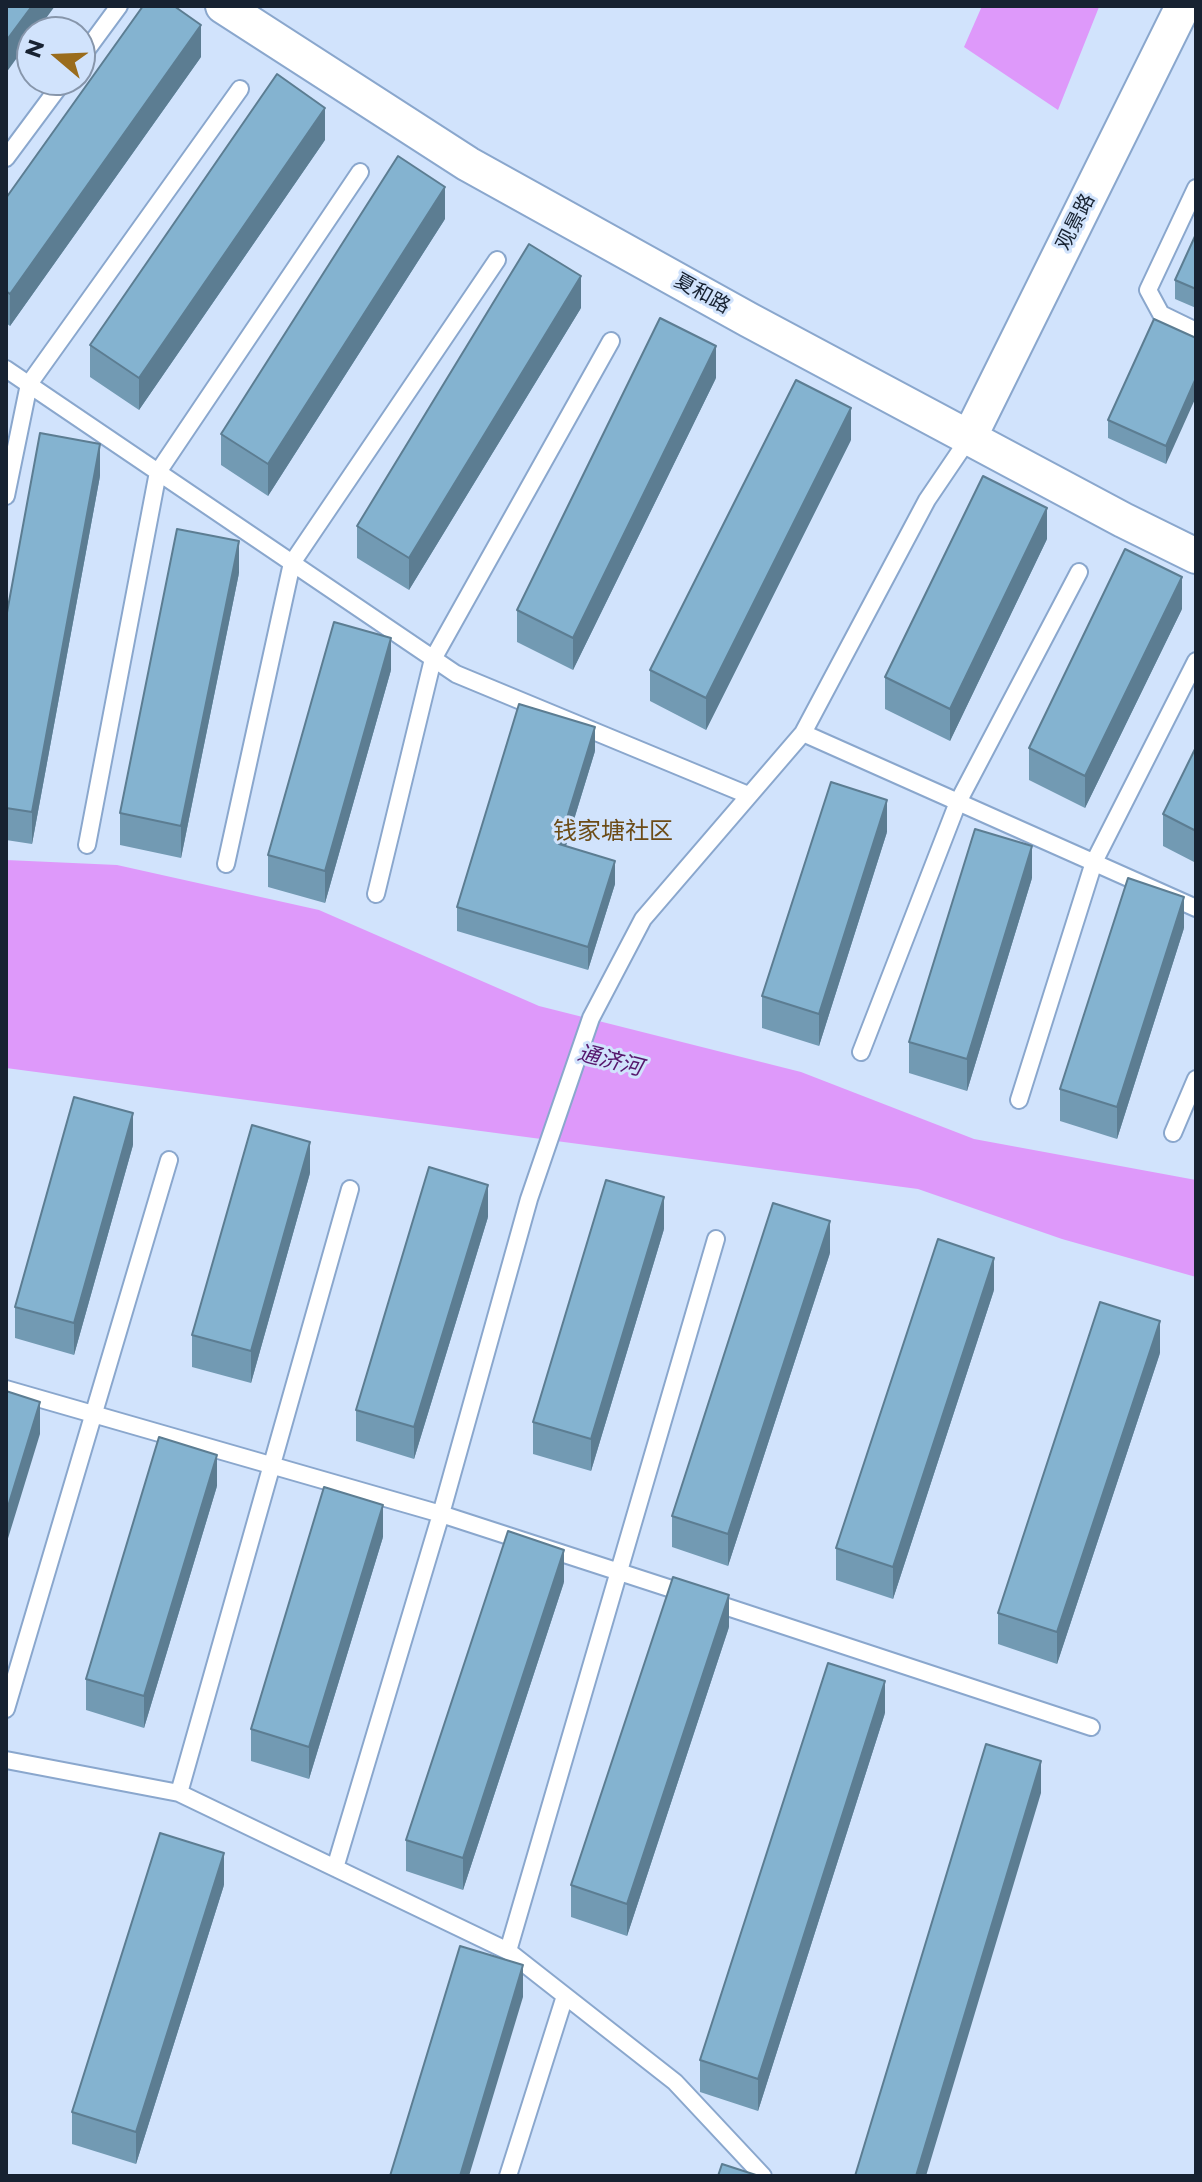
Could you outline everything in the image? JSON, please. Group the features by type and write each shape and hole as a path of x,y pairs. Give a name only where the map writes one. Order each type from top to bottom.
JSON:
{"street":[{"name":"夏和路","path":"223,6 468,164 749,320 1196,556"},
{"name":"观景路","path":"969,438 1183,6"}],"lane":[{"path":"96,37 119,6"},
{"path":"6,496 29,384 240,89"},
{"path":"6,158 52,96"},
{"path":"87,845 158,472 360,172"},
{"path":"1196,188 1148,290 1161,314 1196,331"},
{"path":"226,864 292,563 497,260"},
{"path":"376,894 433,659 611,341"},
{"path":"6,369 456,674 748,795"},
{"path":"335,1868 441,1514 529,1199 591,1018 643,919 803,733 927,500 969,438"},
{"path":"861,1052 958,802 1079,572"},
{"path":"1019,1100 1094,862 1196,661"},
{"path":"803,733 1196,908"},
{"path":"1173,1133 1196,1079"},
{"path":"6,1709 169,1160"},
{"path":"179,1793 350,1189"},
{"path":"508,1951 716,1239"},
{"path":"6,1389 441,1514 1091,1727"},
{"path":"6,1760 179,1793 508,1951 675,2082 763,2176"},
{"path":"508,2176 565,1996"}],"water":[{"path":"982,6 1099,7 1058,110 964,47"},
{"name":"通济河","path":"6,860 117,865 319,910 539,1006 801,1072 974,1139 1196,1180 1196,1277 1062,1239 918,1189 6,1068"}],"building":[{"path":"6,6 32,6 25,16 16,16 16,28 6,41"},
{"path":"143,6 174,6 201,25 10,294 6,291 6,198 79,96 96,96 96,72"},
{"path":"277,74 325,108 139,378 90,345"},
{"path":"398,156 445,187 268,464 221,434"},
{"path":"1196,234 1196,289 1175,280"},
{"path":"529,244 581,276 409,558 357,526"},
{"path":"660,318 716,346 573,638 517,610"},
{"path":"1154,319 1196,338 1196,378 1166,446 1108,420"},
{"path":"796,380 851,408 706,698 650,670"},
{"path":"40,433 100,444 32,812 6,808 6,618"},
{"path":"983,476 1047,508 950,709 885,677"},
{"path":"177,529 239,541 181,826 120,813"},
{"path":"1125,549 1182,577 1085,776 1029,748"},
{"path":"334,622 391,638 325,871 268,855"},
{"path":"519,704 595,727 559,844 615,861 588,947 457,907"},
{"path":"1196,747 1196,831 1163,814"},
{"path":"831,782 887,800 819,1014 762,996"},
{"path":"975,829 1032,846 967,1059 909,1042"},
{"path":"1128,878 1184,897 1117,1107 1060,1089"},
{"path":"74,1097 133,1113 74,1323 15,1307"},
{"path":"252,1125 310,1142 251,1351 192,1335"},
{"path":"429,1167 488,1185 414,1427 356,1410"},
{"path":"606,1180 664,1197 591,1439 533,1422"},
{"path":"773,1203 830,1221 728,1534 672,1516"},
{"path":"938,1239 994,1258 893,1567 836,1548"},
{"path":"1100,1302 1160,1321 1057,1632 998,1613"},
{"path":"6,1391 40,1402 6,1513"},
{"path":"159,1437 217,1455 144,1696 86,1679"},
{"path":"324,1487 383,1505 309,1747 251,1729"},
{"path":"508,1531 564,1550 463,1858 406,1840"},
{"path":"673,1577 729,1595 627,1904 571,1885"},
{"path":"828,1663 885,1681 758,2079 700,2060"},
{"path":"986,1744 1041,1761 916,2176 855,2176"},
{"path":"160,1833 224,1853 136,2132 72,2112"},
{"path":"460,1946 523,1965 460,2176 390,2176"},
{"path":"722,2164 759,2176 718,2176"}],"district":[{"name":"钱家塘社区","path":"613,832"}]}
